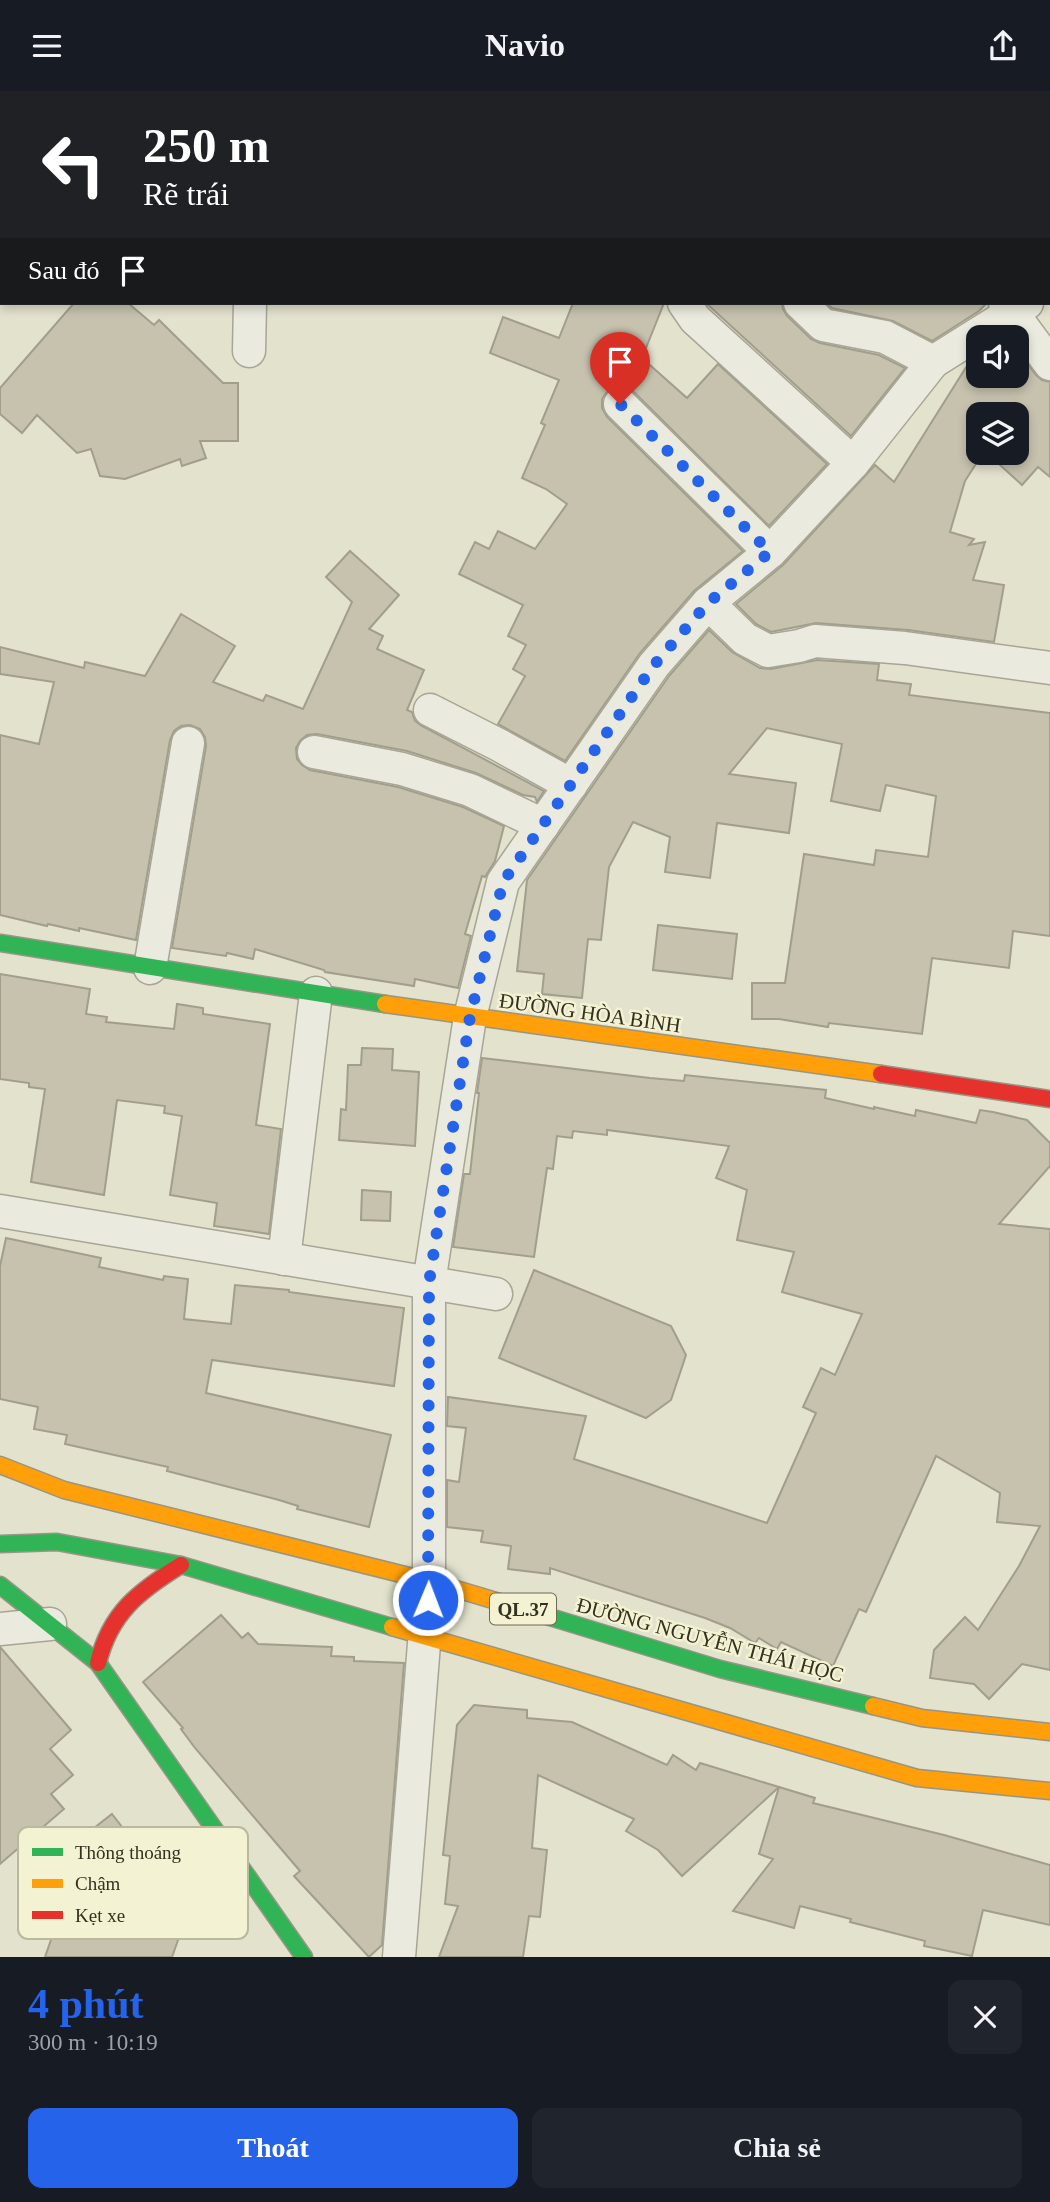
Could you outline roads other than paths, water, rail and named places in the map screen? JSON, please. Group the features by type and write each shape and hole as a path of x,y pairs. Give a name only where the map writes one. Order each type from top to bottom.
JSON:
{"main road":[{"name":"ĐƯỜNG HÒA BÌNH","path":"0,943 470,1017 1050,1099"},
{"name":"ĐƯỜNG NGUYỄN THÁI HỌC","path":"0,1465 64,1490 429,1581 720,1669 922,1718 1050,1732"},
{"name":"QL.37","path":"0,1544 57,1542 181,1565 917,1777 1050,1791"},
{"path":"98,1663 101,1646 126,1606 150,1584 181,1565"},
{"path":"0,1584 98,1663 212,1827"},
{"path":"248,1878 303,1957"}],"street":[{"path":"249,351 250,305"},
{"path":"685,305 695,319 853,463"},
{"path":"802,305 822,325 885,337 933,362"},
{"path":"398,1957 429,1581 429,1283 470,1017 503,882 654,665 708,603 770,552 853,463 933,362 1016,306 1050,364"},
{"path":"620,404 770,552"},
{"path":"708,603 745,639 768,651 815,641 905,648 1050,668"},
{"path":"430,710 571,785"},
{"path":"150,968 188,743"},
{"path":"314,752 402,769 470,790 543,825"},
{"path":"284,1259 316,993"},
{"path":"0,1211 496,1294"},
{"path":"0,1629 50,1624"}]}
